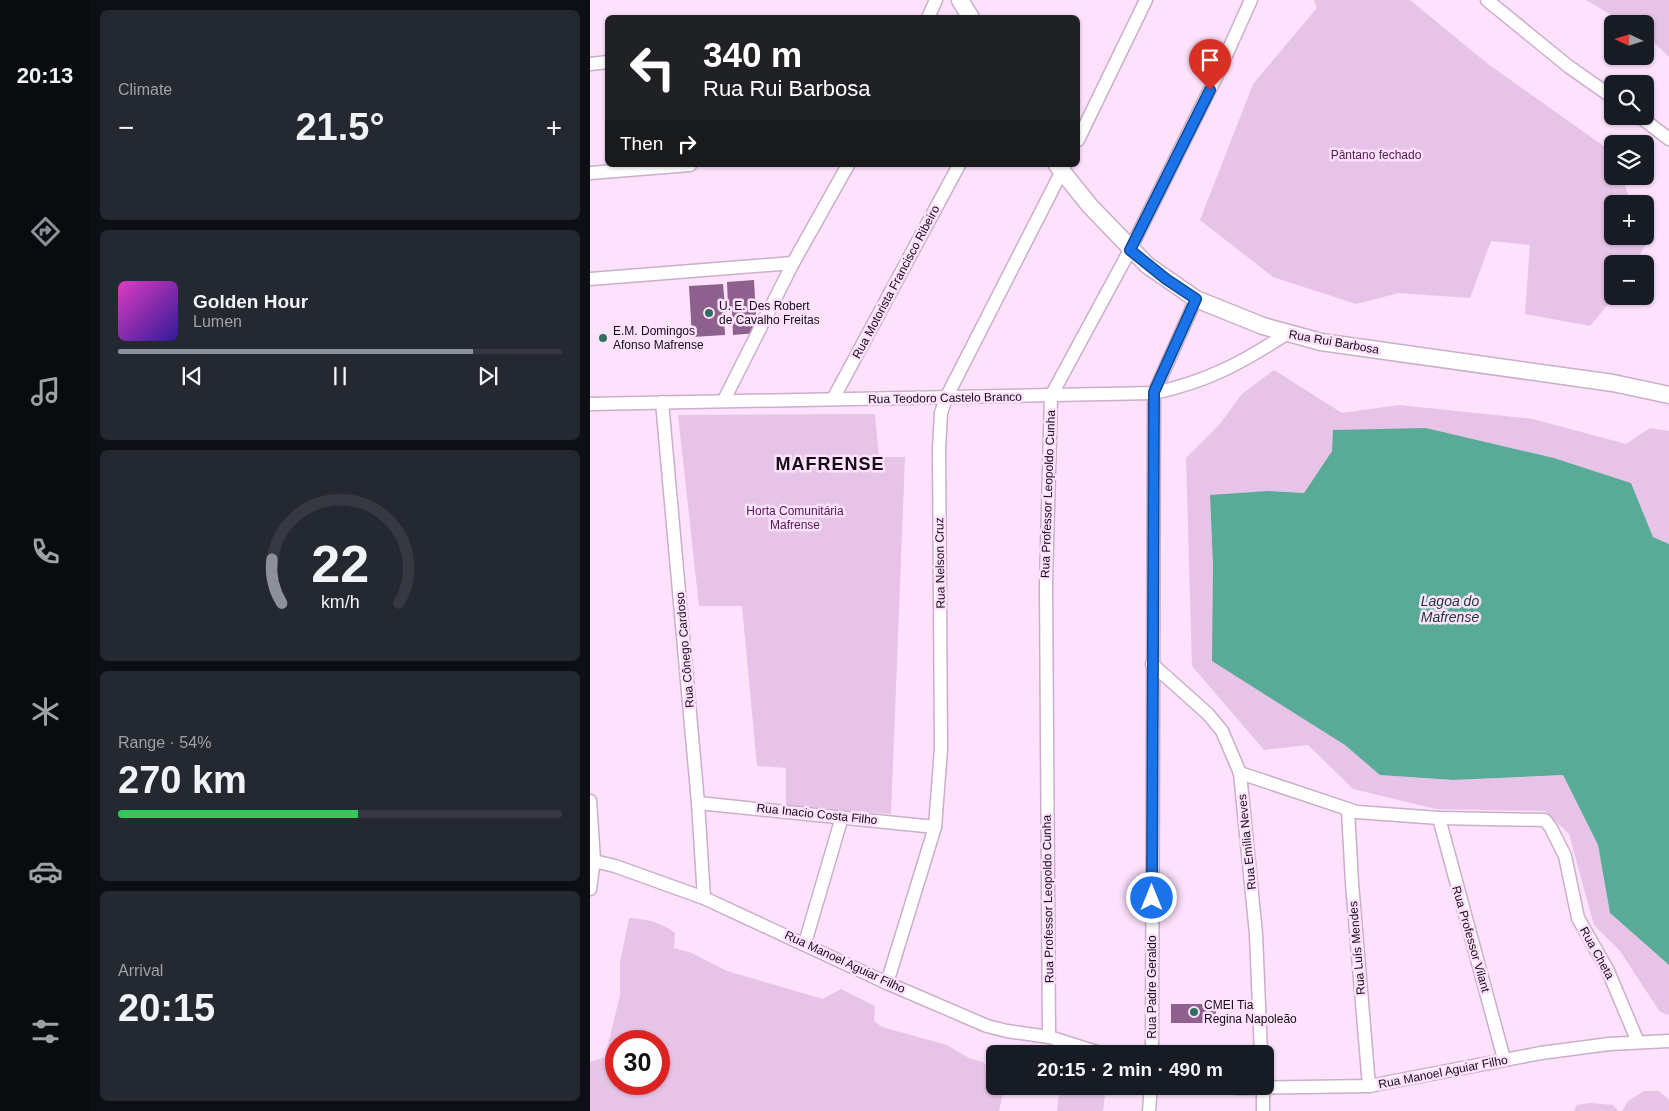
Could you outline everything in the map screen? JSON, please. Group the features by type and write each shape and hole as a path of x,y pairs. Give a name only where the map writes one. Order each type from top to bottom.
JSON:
{"street":[{"path":"929,15 936,0"},
{"path":"960,0 969,15"},
{"path":"1080,136 1146,0"},
{"name":"Rua Professor Leopoldo Cunha","path":"1049,1037 1046,582 1051,396 1130,250 1218,73 1251,0"},
{"path":"1487,0 1568,66 1604,91"},
{"path":"590,64 605,62"},
{"path":"1651,125 1669,139"},
{"path":"590,173 665,167"},
{"path":"724,400 793,263 847,167"},
{"name":"Rua Motorista Francisco Ribeiro","path":"833,399 958,167"},
{"name":"Rua Rui Barbosa","path":"1061,167 1130,250 1166,279 1196,299 1286,334 1328,343 1667,390"},
{"name":"Rua Nelson Cruz","path":"887,983 935,827 942,749 939,428 946,398 1061,167"},
{"path":"590,279 793,263"},
{"name":"Rua Padre Geraldo","path":"1152,1045 1154,392 1196,299"},
{"name":"Rua Teodoro Castelo Branco","path":"590,404 724,400 1051,396 1154,392 1174,388 1224,372 1286,334"},
{"name":"Rua Cônego Cardoso","path":"662,402 698,803 704,898"},
{"name":"Rua Emília Neves","path":"1152,664 1208,714 1222,732 1240,773 1256,934 1261,1045"},
{"path":"1240,773 1348,810 1439,818"},
{"path":"590,801 592,860 590,889"},
{"name":"Rua Inacio Costa Filho","path":"698,803 935,827"},
{"name":"Rua Luís Mendes","path":"1348,810 1352,883 1369,1086"},
{"path":"805,943 842,817"},
{"name":"Rua Cheta","path":"1439,818 1538,819 1548,823 1565,856 1578,918 1608,971 1627,1011 1638,1042"},
{"name":"Rua Professor Vilant","path":"1439,818 1504,1059"},
{"name":"Rua Manoel Aguiar Filho","path":"592,860 704,898 805,943 887,983 996,1029 1049,1037 1074,1045"},
{"name":"Rua Manoel Aguiar Filho","path":"1274,1087 1369,1086 1504,1059 1638,1042 1669,1041"},
{"path":"1149,1111 1150,1095"},
{"path":"1263,1095 1264,1111"}],"green space":[{"name":"Pântano fechado","path":"1314,0 1410,0 1488,64 1604,146 1604,185 1625,185 1628,195 1604,195 1604,245 1645,246 1640,255 1604,255 1604,305 1608,305 1590,326 1525,314 1530,245 1491,241 1470,298 1399,293 1356,304 1273,277 1200,220 1253,84 1317,8"},
{"path":"1586,0 1669,0 1669,57 1654,43 1654,15 1612,15"},
{"path":"1274,370 1342,413 1399,405 1533,419 1626,444 1650,428 1669,431 1669,544 1653,537 1631,483 1554,458 1426,428 1332,451 1304,493 1268,491 1210,496 1213,567 1289,707 1345,745 1381,775 1453,780 1563,775 1598,845 1610,913 1669,965 1669,1015 1660,1012 1620,951 1594,925 1569,834 1545,811 1436,809 1353,789 1308,745 1264,750 1192,666 1186,458 1219,425 1242,394"},
{"name":"Horta Comunitária Mafrense","path":"875,414 879,457 905,457 891,814 786,805 786,768 757,766 742,606 699,606 678,415"},
{"path":"629,918 647,920 664,926 675,933 674,948 692,953 727,971 823,999 841,989 875,1006 874,1021 882,1027 947,1045 969,1058 983,1062 986,1066 986,1095 1003,1095 999,1111 590,1111 590,1062 605,1057 605,1095 670,1095 670,1030 612,1030 620,995 620,963"},
{"path":"1644,1091 1659,1091 1669,1100 1669,1111 1622,1111 1628,1101"},
{"path":"1059,1095 1105,1095 1103,1111 1057,1111"},
{"path":"1590,1103 1613,1105 1618,1111 1574,1111 1577,1105"}],"water":[{"name":"Lagoa do Mafrense","path":"1426,428 1554,458 1631,483 1653,537 1669,544 1669,965 1610,913 1598,845 1563,775 1453,780 1380,775 1345,745 1212,661 1213,567 1210,495 1268,491 1304,493 1332,451 1333,430"}],"building":[{"path":"754,280 757,333 733,335 732,312 724,312 725,335 692,337 689,286 723,284 725,306 728,306 727,282"},
{"name":"CMEI Tia Regina Napoleão","path":"1171,1004 1216,1004 1216,1020 1205,1020 1205,1023 1171,1023"}],"place":[{"name":"U. E. Des Robert de Cavalho Freitas","path":"709,313"},
{"name":"E.M. Domingos Afonso Mafrense","path":"603,338"},
{"name":"CMEI Tia Regina Napoleão","path":"1194,1012"}],"district":[{"name":"MAFRENSE","path":"830,464"}],"route":[{"path":"1152,898 1154,392 1196,299 1147,265 1130,250 1210,90"}]}
